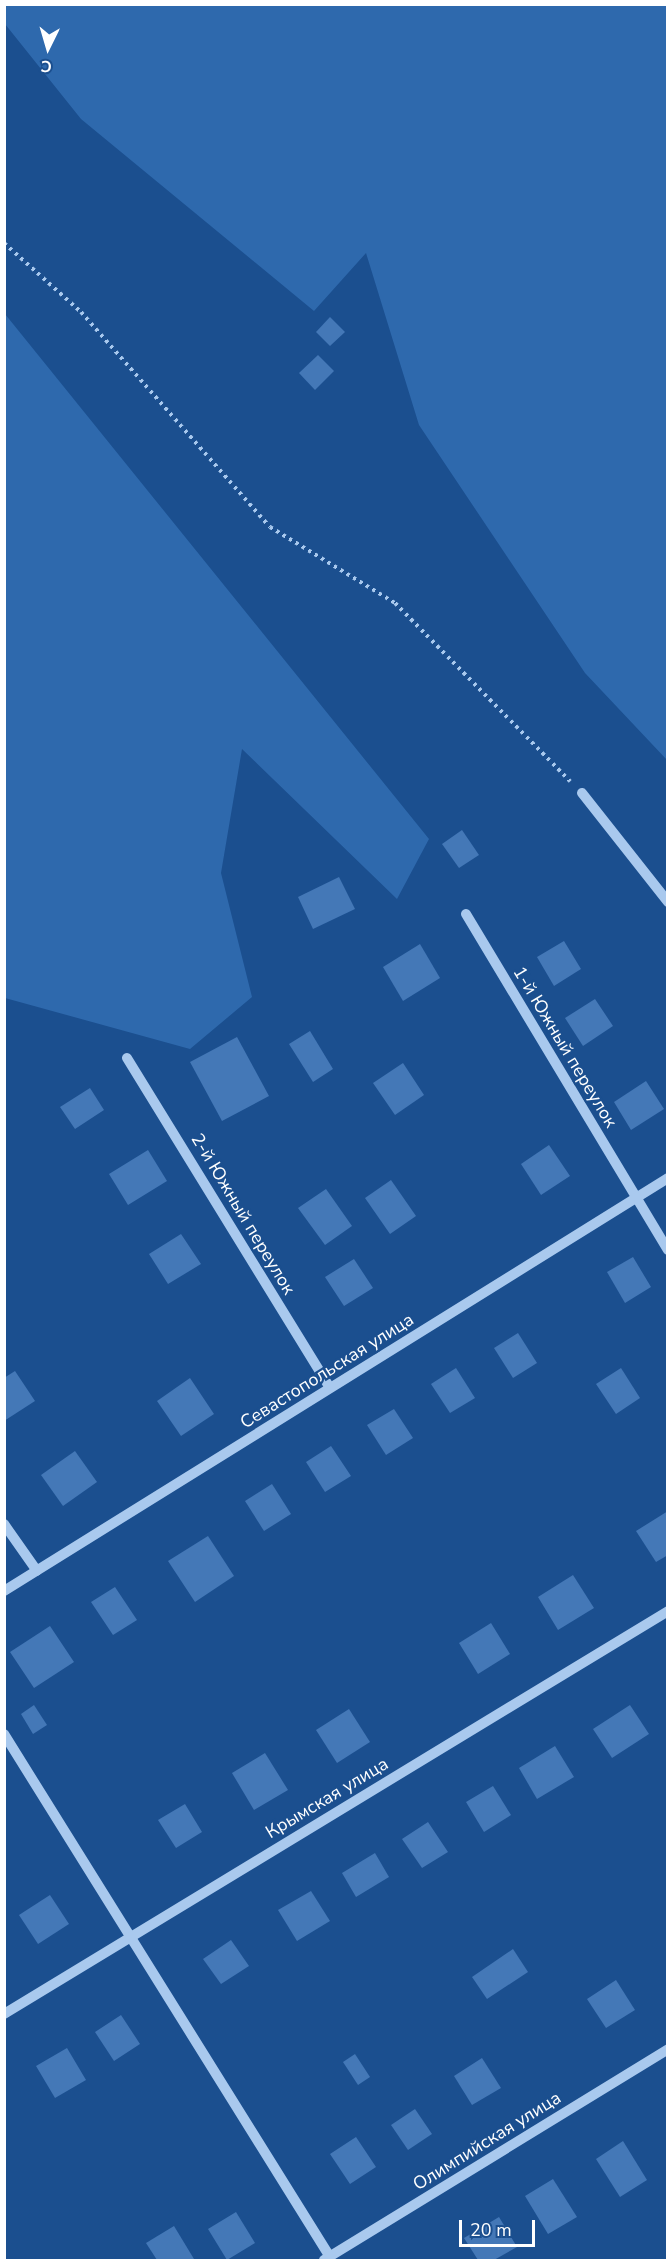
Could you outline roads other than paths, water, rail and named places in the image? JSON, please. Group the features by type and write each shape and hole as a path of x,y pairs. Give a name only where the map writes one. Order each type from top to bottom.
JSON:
{"street":[{"path":"582,793 668,902"},
{"name":"1-й Южный переулок","path":"466,914 668,1250"},
{"name":"2-й Южный переулок","path":"128,1058 330,1388"},
{"name":"Севастопольская улица","path":"4,1591 668,1178"},
{"path":"4,1524 37,1571"},
{"name":"Крымская улица","path":"4,2014 668,1611"},
{"path":"4,1734 132,1936 327,2259"},
{"name":"Олимпийская улица","path":"327,2259 668,2049"}]}
